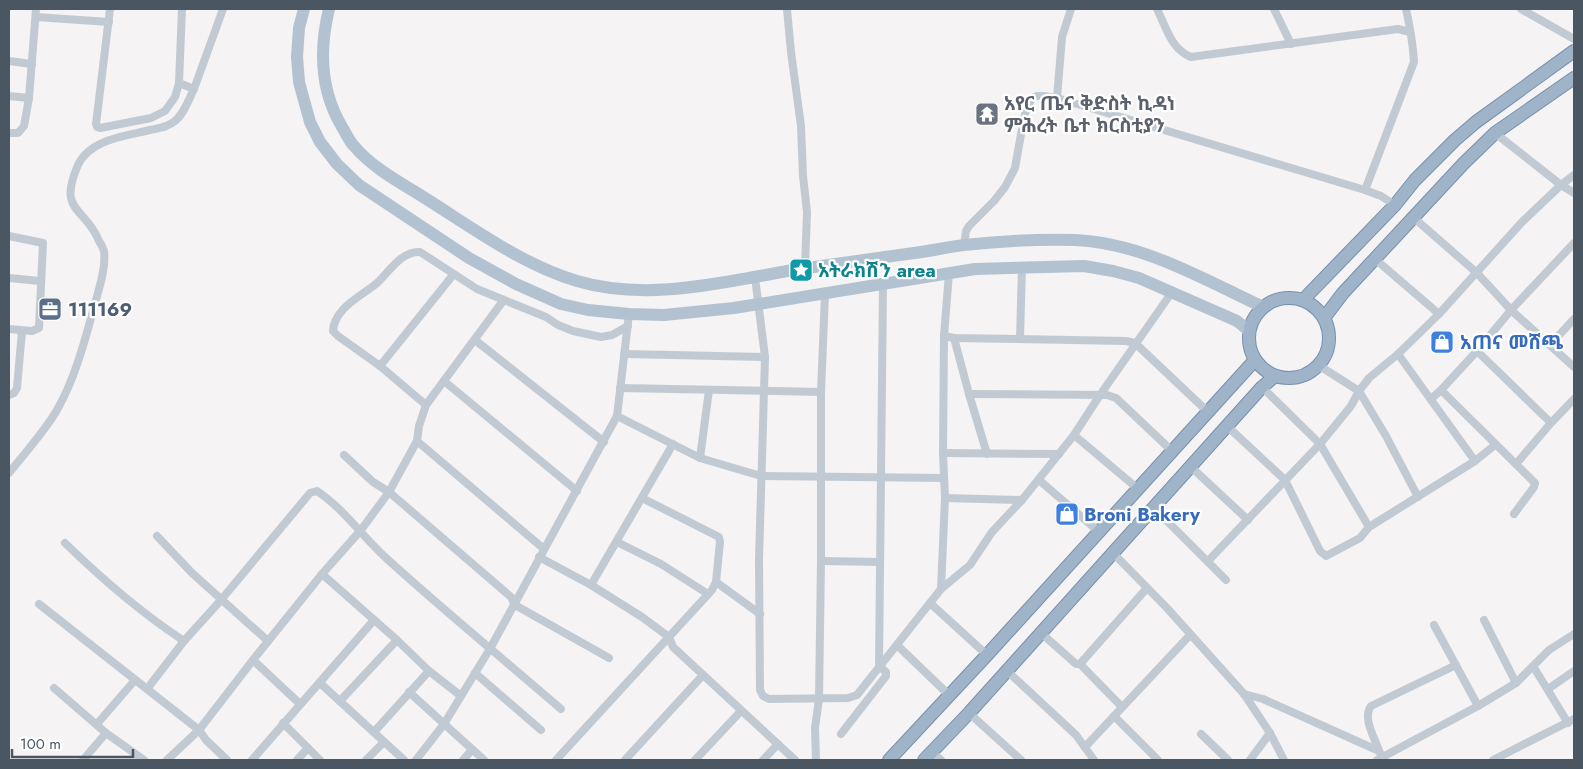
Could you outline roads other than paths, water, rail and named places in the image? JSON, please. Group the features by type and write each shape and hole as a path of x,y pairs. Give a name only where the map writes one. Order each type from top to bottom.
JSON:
{"highway":[{"path":"1303,300 1395,205 1415,180 1476,122 1574,51"},
{"path":"1324,318 1343,293 1495,133 1574,78"},
{"path":"1289,298 1303,300 1311,304 1324,318 1328,330 1329,343 1325,355 1318,366 1309,373 1287,378 1275,376 1264,370 1255,360 1250,346 1249,331 1254,318 1263,307 1275,300 1289,298"},
{"path":"889,760 988,655 1098,531 1255,360"},
{"path":"932,757 1006,670 1262,387 1275,376"}],"main road":[{"path":"304,9 299,28 297,58 299,82 310,122 320,142 337,164 359,185 469,258 516,284 562,304 628,320 758,304 976,269 1084,266 1139,278 1237,320 1249,331"},
{"path":"329,9 322,41 326,89 338,119 354,146 401,184 489,239 537,265 580,282 611,288 644,291 755,277 964,245 1079,240 1113,244 1140,251 1263,307"}],"street":[{"path":"31,9 36,12 108,22"},
{"path":"110,9 96,124 98,127 142,121 166,111 175,97 179,83 182,9"},
{"path":"9,473 57,410 78,364 103,272 104,251 94,230 74,208 70,191 71,182 79,162 90,149 100,143 164,127 175,121 194,89 223,9"},
{"path":"787,9 801,126 807,212 805,268"},
{"path":"1057,98 1062,37 1071,9"},
{"path":"1157,9 1172,41 1182,53 1191,57 1398,30 1410,32"},
{"path":"1274,9 1291,44"},
{"path":"1365,190 1414,62 1413,43 1406,9"},
{"path":"1521,9 1574,39"},
{"path":"9,133 18,133 24,126 29,98 36,12"},
{"path":"9,61 32,64"},
{"path":"179,83 194,89"},
{"path":"9,96 29,98"},
{"path":"964,245 966,231 969,226 994,201 1005,187 1015,168 1026,110 1032,98 1037,96 1057,98 1365,190 1381,196 1395,205"},
{"path":"1495,133 1574,193"},
{"path":"1208,561 1320,444 1351,406 1359,390 1369,378 1398,354 1439,314 1522,222 1574,175"},
{"path":"1414,218 1477,273 1511,310 1574,367"},
{"path":"9,236 43,243 39,328 32,331 9,329"},
{"path":"1431,399 1574,243"},
{"path":"426,405 380,366 333,331 334,324 340,314 408,254 420,252 477,290 546,317 558,325 573,331 601,337 612,335 628,320"},
{"path":"1375,259 1439,314"},
{"path":"1020,338 1022,268"},
{"path":"941,589 945,498 943,453 944,336 949,273"},
{"path":"380,366 453,275"},
{"path":"755,277 765,357 759,559 760,690 763,696 769,699 848,698 857,695 874,676 879,666 941,589 970,565 992,532 1022,500 1074,436 1100,395 1172,292"},
{"path":"9,278 40,282"},
{"path":"841,734 886,676 886,672 879,666 883,285"},
{"path":"816,760 815,728 819,699 821,561 821,392 825,294"},
{"path":"167,760 200,730 253,660 322,574 361,530 389,492 417,441 419,426 426,405 503,301"},
{"path":"1550,345 1574,319"},
{"path":"416,760 444,724 515,605 618,416 628,320"},
{"path":"9,395 14,393 17,388 22,331"},
{"path":"944,336 954,338 1126,341 1135,344 1208,412"},
{"path":"954,338 987,454"},
{"path":"475,340 604,442"},
{"path":"1477,351 1551,423"},
{"path":"624,354 765,357"},
{"path":"1398,354 1475,461"},
{"path":"1318,366 1359,390 1418,497"},
{"path":"444,381 577,491"},
{"path":"1262,387 1320,444 1369,527"},
{"path":"620,388 821,392"},
{"path":"700,458 709,390"},
{"path":"1441,390 1533,481 1535,485 1514,514"},
{"path":"969,394 1107,395 1116,398 1172,451"},
{"path":"1516,464 1574,399"},
{"path":"618,416 700,458 761,476 944,478"},
{"path":"1227,426 1285,480 1323,555 1326,556 1360,538 1369,527 1475,461 1495,445"},
{"path":"1074,436 1137,488"},
{"path":"417,441 544,549"},
{"path":"592,585 673,444"},
{"path":"943,453 1059,454"},
{"path":"344,455 373,482 389,492 511,597 515,605 608,658"},
{"path":"1190,466 1248,520"},
{"path":"1039,480 1098,531"},
{"path":"147,689 184,641 221,600 310,493 317,491 361,530 372,546 561,709"},
{"path":"556,760 708,594 716,582 719,538 642,498"},
{"path":"945,498 1022,500"},
{"path":"1154,508 1226,580"},
{"path":"158,536 192,573 268,642"},
{"path":"617,542 661,564 708,594"},
{"path":"65,543 100,578 149,618 184,641"},
{"path":"1113,553 1167,608 1244,694 1270,733 1284,760"},
{"path":"539,558 592,585 669,637 673,648 795,760"},
{"path":"821,561 880,562"},
{"path":"322,574 429,671 461,696"},
{"path":"716,582 760,614"},
{"path":"1080,664 1147,588"},
{"path":"930,603 988,655"},
{"path":"39,604 200,730 206,740 227,760"},
{"path":"252,760 374,620"},
{"path":"1484,620 1516,683"},
{"path":"1434,625 1478,706"},
{"path":"1040,633 1076,664 1080,664 1122,707"},
{"path":"1381,757 1478,706 1516,683 1549,650 1574,634"},
{"path":"1085,747 1190,635"},
{"path":"340,701 397,640"},
{"path":"897,645 949,695"},
{"path":"253,660 300,704"},
{"path":"1381,757 1367,717 1371,706 1456,665"},
{"path":"1493,760 1571,721 1533,666"},
{"path":"1006,670 1076,735 1094,760"},
{"path":"374,732 429,671"},
{"path":"1548,689 1574,671"},
{"path":"475,673 540,730"},
{"path":"625,760 703,675"},
{"path":"97,724 135,680"},
{"path":"320,683 404,760"},
{"path":"54,688 106,733 144,760"},
{"path":"409,692 484,760"},
{"path":"1244,694 1263,699 1381,757"},
{"path":"695,760 741,711"},
{"path":"969,713 1021,760"},
{"path":"1114,716 1158,760"},
{"path":"283,723 320,760"},
{"path":"83,760 106,733"},
{"path":"1250,760 1270,733"},
{"path":"1202,734 1228,760"},
{"path":"366,760 384,742"},
{"path":"763,760 778,744"},
{"path":"297,760 308,748"},
{"path":"463,760 472,750"}],"place":[{"name":"አየር ጤና ቅድስት ኪዳነ ምሕረት ቤተ ክርስቲያን","path":"987,114"},
{"name":"አትራክሽን area","path":"801,270"},
{"name":"111169","path":"50,309"},
{"name":"አጠና መሸጫ","path":"1442,342"},
{"name":"Broni Bakery","path":"1067,514"}]}
